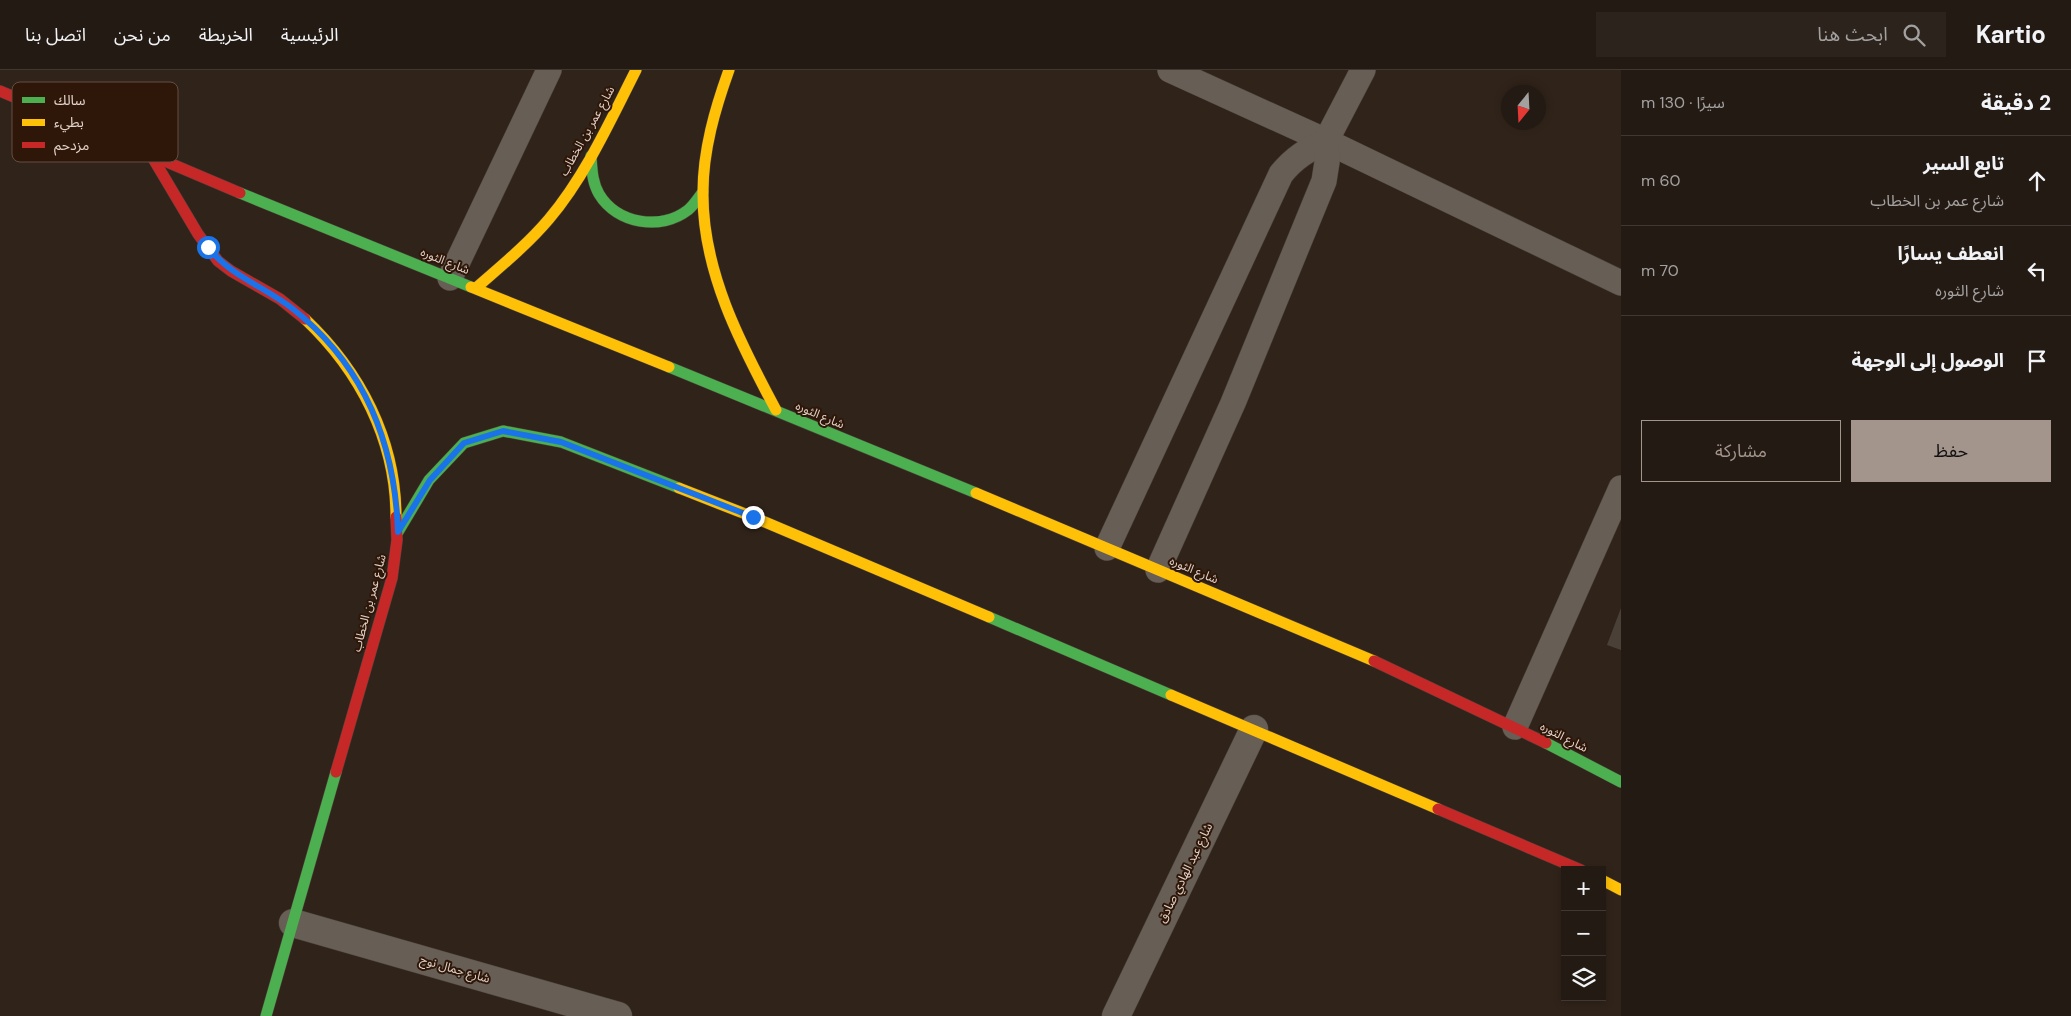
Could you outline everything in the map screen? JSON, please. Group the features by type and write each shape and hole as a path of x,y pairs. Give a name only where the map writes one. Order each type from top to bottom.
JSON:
{"main road":[{"name":"شارع عمر بن الخطاب","path":"476,288 535,235 557,209 592,156 636,70"},
{"path":"729,70 718,99 707,145 703,192 706,234 718,280 734,325 745,351 776,410"},
{"name":"شارع الثوره","path":"0,92 12,97"},
{"path":"592,156 593,180 604,201 622,216 644,223 668,220 688,210 703,192"},
{"name":"شارع عمر بن الخطاب","path":"155,162 195,228 218,260 225,267 293,309 328,341 343,359 367,398 385,441 396,486 398,532 392,578 266,1016"},
{"name":"شارع الثوره","path":"168,162 776,410 1357,654 1515,727 1621,782"},
{"path":"398,532 430,480 464,443 503,431 561,442 753,517 1572,866"},
{"path":"1606,882 1621,890"}],"street":[{"name":"شارع عبد الهادي صادق","path":"1116,1016 1254,729"},
{"name":"شارع جمال نوح","path":"293,923 618,1016"}],"lane":[{"path":"450,278 549,70"},
{"path":"1170,70 1326,141 1621,283"},
{"path":"1158,570 1233,403 1324,181 1327,162 1326,141 1363,70"},
{"path":"1107,548 1281,174 1293,160 1305,151 1326,141"},
{"path":"1515,727 1621,488"}],"building":[{"path":"1621,608 1621,650 1607,645"}],"traffic: fast":[{"path":"591,156 592,171 599,194 607,204 628,218 653,222 677,217 688,210 703,192"},
{"path":"240,193 471,287"},
{"path":"669,367 976,493"},
{"path":"398,532 429,480 464,443 503,431 561,442 679,488"},
{"path":"989,617 1171,695"},
{"path":"1546,743 1621,782"},
{"path":"266,1016 336,772"}],"traffic: slow":[{"path":"476,288 532,238 562,202 597,147 636,70"},
{"path":"729,70 715,115 705,161 704,221 716,278 726,305 749,359 776,410"},
{"path":"471,287 669,367"},
{"path":"305,319 325,339 342,361 358,384 371,409 382,434 390,461 396,517"},
{"path":"679,488 753,517 989,617"},
{"path":"976,493 1374,661"},
{"path":"1171,695 1438,809"},
{"path":"1606,882 1621,890"}],"traffic: jam":[{"path":"0,91 12,96"},
{"path":"155,162 198,234 218,261 231,271 280,299 305,319"},
{"path":"167,162 240,193"},
{"path":"336,772 392,578 397,540 396,517"},
{"path":"1374,661 1546,743"},
{"path":"1438,809 1572,866"}],"route":[{"path":"208,247 225,267 275,296 293,309 328,341 343,359 367,398 385,441 396,486 398,532 430,480 464,443 503,431 561,442 753,517"}]}
